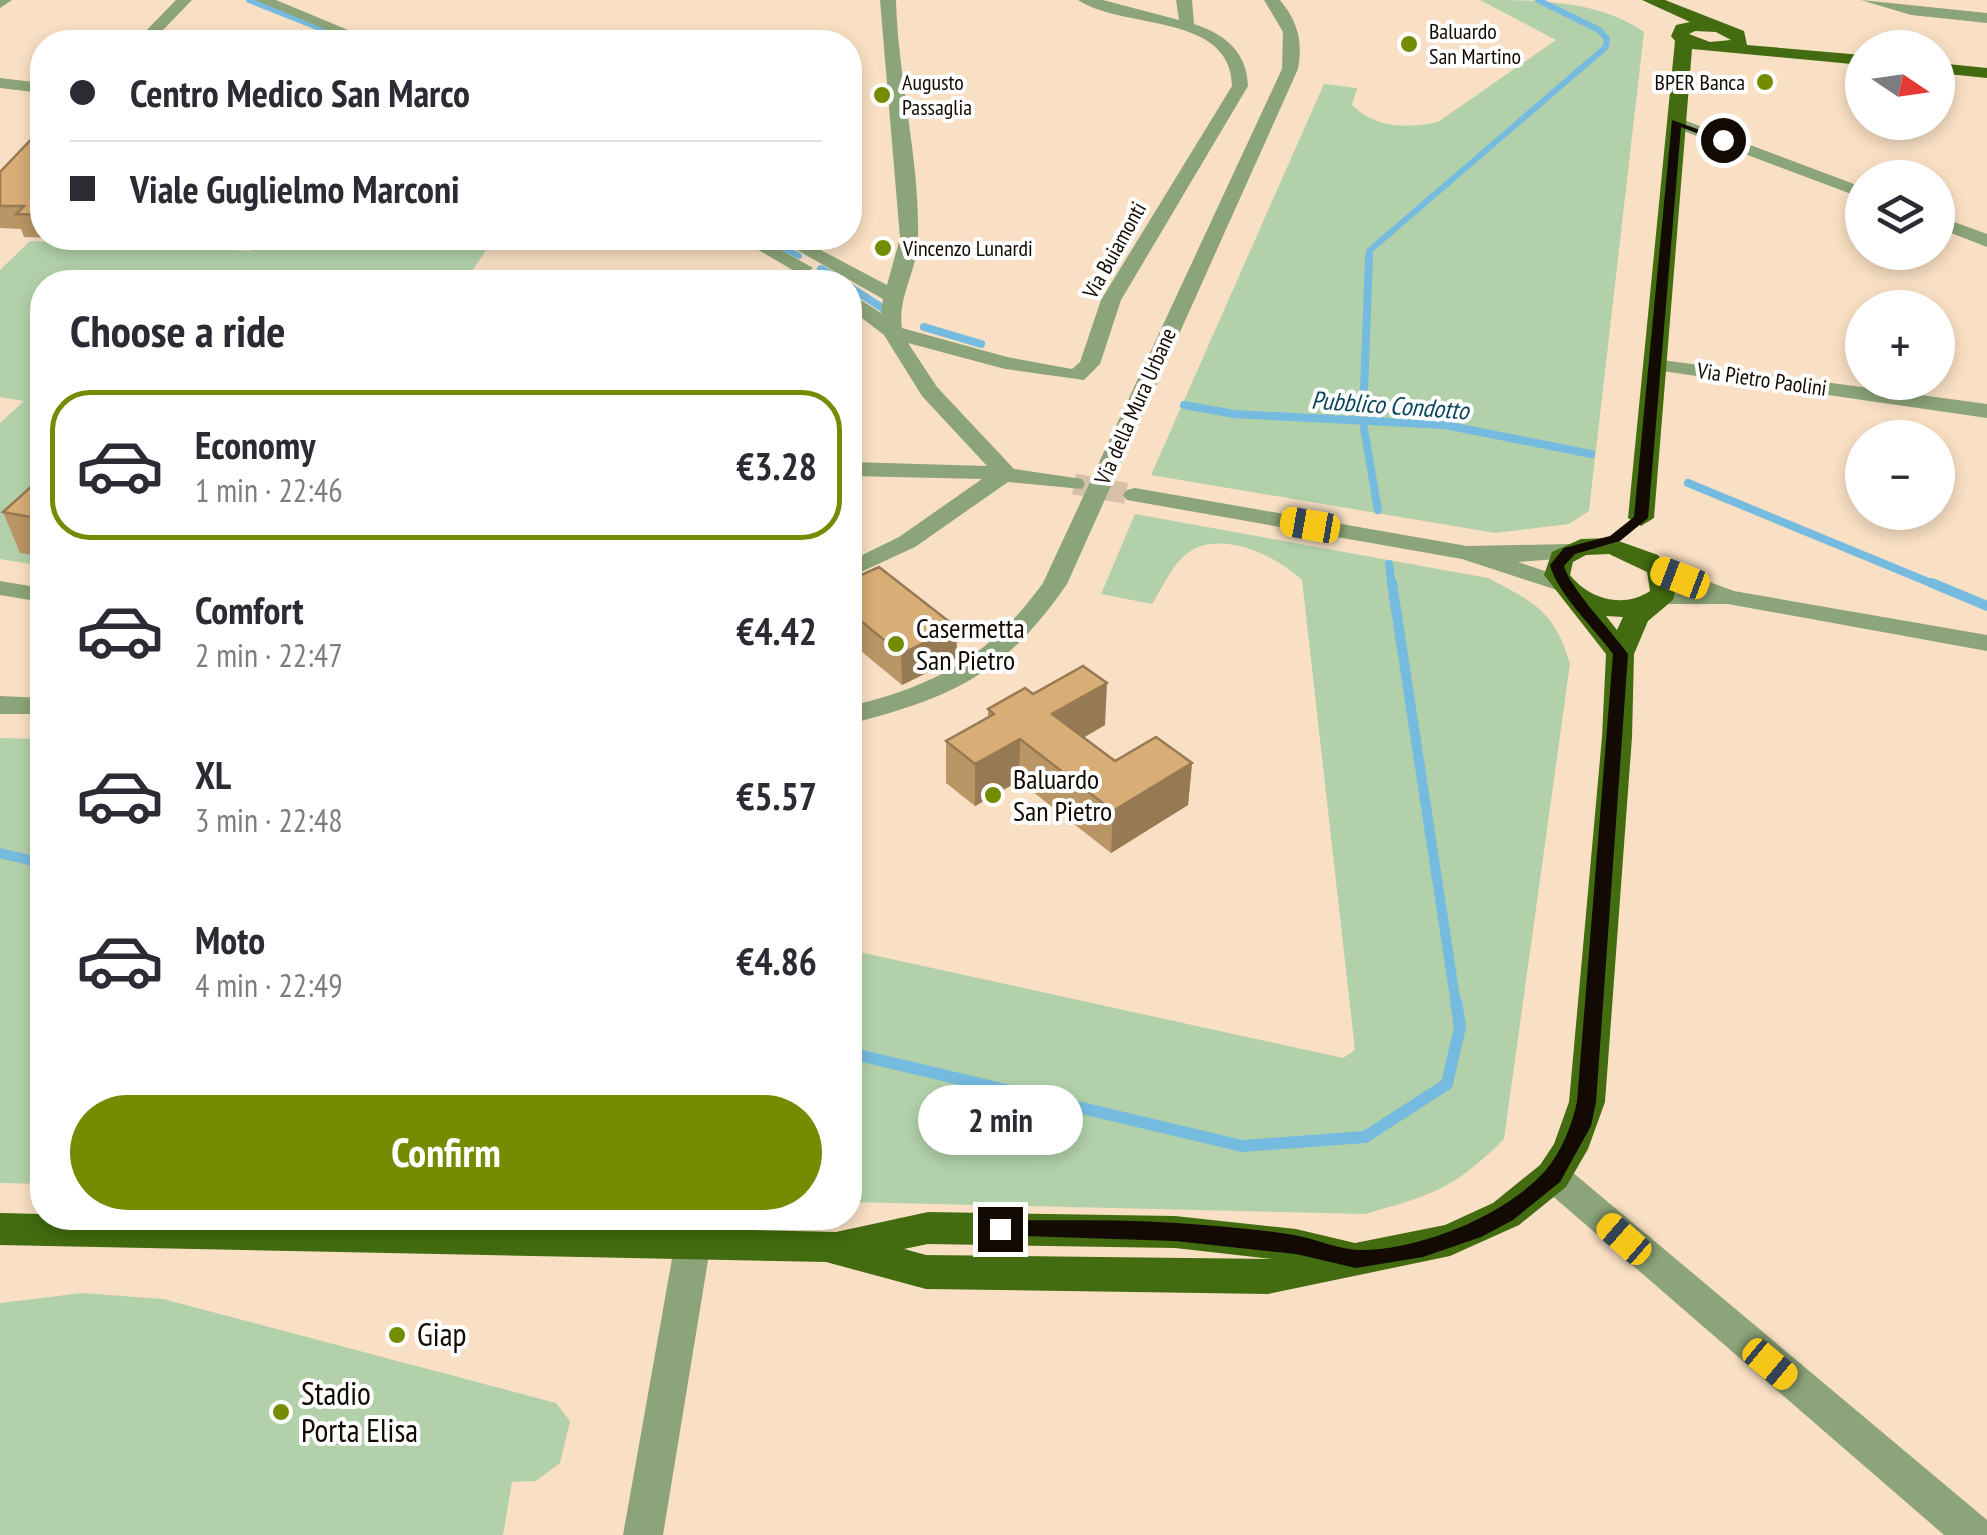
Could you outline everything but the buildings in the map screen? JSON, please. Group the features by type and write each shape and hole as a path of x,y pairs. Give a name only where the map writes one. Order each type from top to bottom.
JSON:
{"main road":[{"path":"1636,0 1661,15 1681,36 1720,48 1845,58"},
{"path":"1650,0 1735,33 1840,58"},
{"path":"53,1230 693,1242 837,1248 926,1272 1268,1277 1423,1248 1474,1231 1506,1214 1552,1176 1581,1126 1587,1102 1620,654 1636,618 1666,585 1644,547 1641,518 1681,36 1690,26 1714,26"},
{"path":"1679,78 1720,48 1739,43 1735,33"},
{"path":"1955,70 1987,73"},
{"path":"1620,654 1570,591 1557,565 1577,549 1615,538 1641,518"},
{"path":"1577,549 1627,550 1657,568"},
{"path":"1570,591 1620,609 1654,601"},
{"path":"0,1229 30,1230"}],"street":[{"path":"155,30 184,0"},
{"path":"888,0 888,38 909,242 894,297 892,332"},
{"path":"1086,0 1187,27 1182,1"},
{"name":"Via della Mura Urbane","path":"862,712 915,700 973,672 1028,626 1056,584 1290,69 1293,36 1286,14 1272,0"},
{"path":"1869,0 1911,10 1987,18"},
{"path":"258,3 316,30"},
{"path":"288,30 300,22 328,30"},
{"name":"Via Buiamonti","path":"892,332 1054,373 1077,376 1090,364 1110,300 1240,86 1241,71 1223,44 1213,34 1187,27"},
{"path":"0,83 30,87"},
{"path":"1676,122 1845,187"},
{"path":"1955,228 1987,240"},
{"path":"774,250 806,270"},
{"path":"807,250 844,270"},
{"path":"801,267 822,258"},
{"path":"862,280 894,297"},
{"path":"862,309 892,332 920,378 1006,472"},
{"name":"Via Pietro Paolini","path":"1656,364 1987,411"},
{"path":"862,469 1006,472 1074,484"},
{"path":"862,564 907,542 1006,472"},
{"path":"1135,494 1467,552 1517,555 1577,549"},
{"path":"1467,552 1570,591"},
{"path":"1657,568 1728,597 1987,642"},
{"path":"0,588 30,593"},
{"path":"1654,601 1728,597"},
{"path":"0,705 30,706"},
{"path":"1552,1176 1974,1535"},
{"path":"643,1535 693,1242"}],"green space":[{"path":"1480,0 1567,4 1607,14 1644,32 1589,511 1569,524 1495,533 1151,475 1324,84 1357,88 1352,105 1381,122 1403,126 1438,122 1556,40"},
{"path":"30,241 30,250 486,250 473,270 30,270 30,543 21,552 30,554 30,564 0,559 0,423 24,401 0,397 0,270"},
{"path":"1135,514 1488,578 1530,602 1550,620 1570,664 1504,1139 1455,1180 1365,1214 862,1202 862,953 1343,1058 1355,1050 1302,580 1261,553 1211,544 1195,548 1182,558 1152,604 1101,594"},
{"path":"0,738 30,739 30,1184 0,1183"},
{"name":"Stadio Porta Elisa","path":"82,1293 163,1299 556,1403 570,1421 560,1463 536,1481 512,1482 503,1535 0,1535 0,1303"}],"waterway":[{"name":"Pubblico Condotto","path":"249,0 325,30"},
{"path":"1369,256 1369,251 1606,47 1607,39 1599,30 1538,0"},
{"name":"Pubblico Condotto","path":"787,250 799,256"},
{"path":"1364,391 1369,256"},
{"name":"Pubblico Condotto","path":"862,295 884,309"},
{"name":"Pubblico Condotto","path":"924,327 981,344"},
{"name":"Pubblico Condotto","path":"1184,405 1234,414 1445,425 1591,454"},
{"path":"1364,428 1378,510"},
{"name":"Pubblico Condotto","path":"1688,483 1938,586"},
{"path":"1389,564 1392,586"},
{"path":"1392,583 1456,1004"},
{"name":"Pubblico Condotto","path":"1932,583 1987,606"},
{"path":"0,853 30,860"},
{"path":"862,1056 1242,1146 1365,1137 1447,1084 1460,1027 1456,1001"}],"tunnel":[{"path":"1074,484 1135,495"}],"place":[{"name":"Baluardo San Martino","path":"1409,44"},
{"name":"BPER Banca","path":"1765,82"},
{"name":"Augusto Passaglia","path":"882,95"},
{"name":"Vincenzo Lunardi","path":"883,248"},
{"name":"Casermetta San Pietro","path":"896,644"},
{"name":"Baluardo San Pietro","path":"993,795"},
{"name":"Giap","path":"397,1335"},
{"name":"Stadio Porta Elisa","path":"281,1412"}],"route":[{"path":"1000,1229 1175,1232 1296,1245 1356,1259 1380,1257 1450,1240 1506,1214 1552,1176 1570,1149 1587,1102 1617,737 1620,654 1578,597 1562,586 1557,565 1570,551 1615,538 1641,518 1676,122 1723,140"}]}
